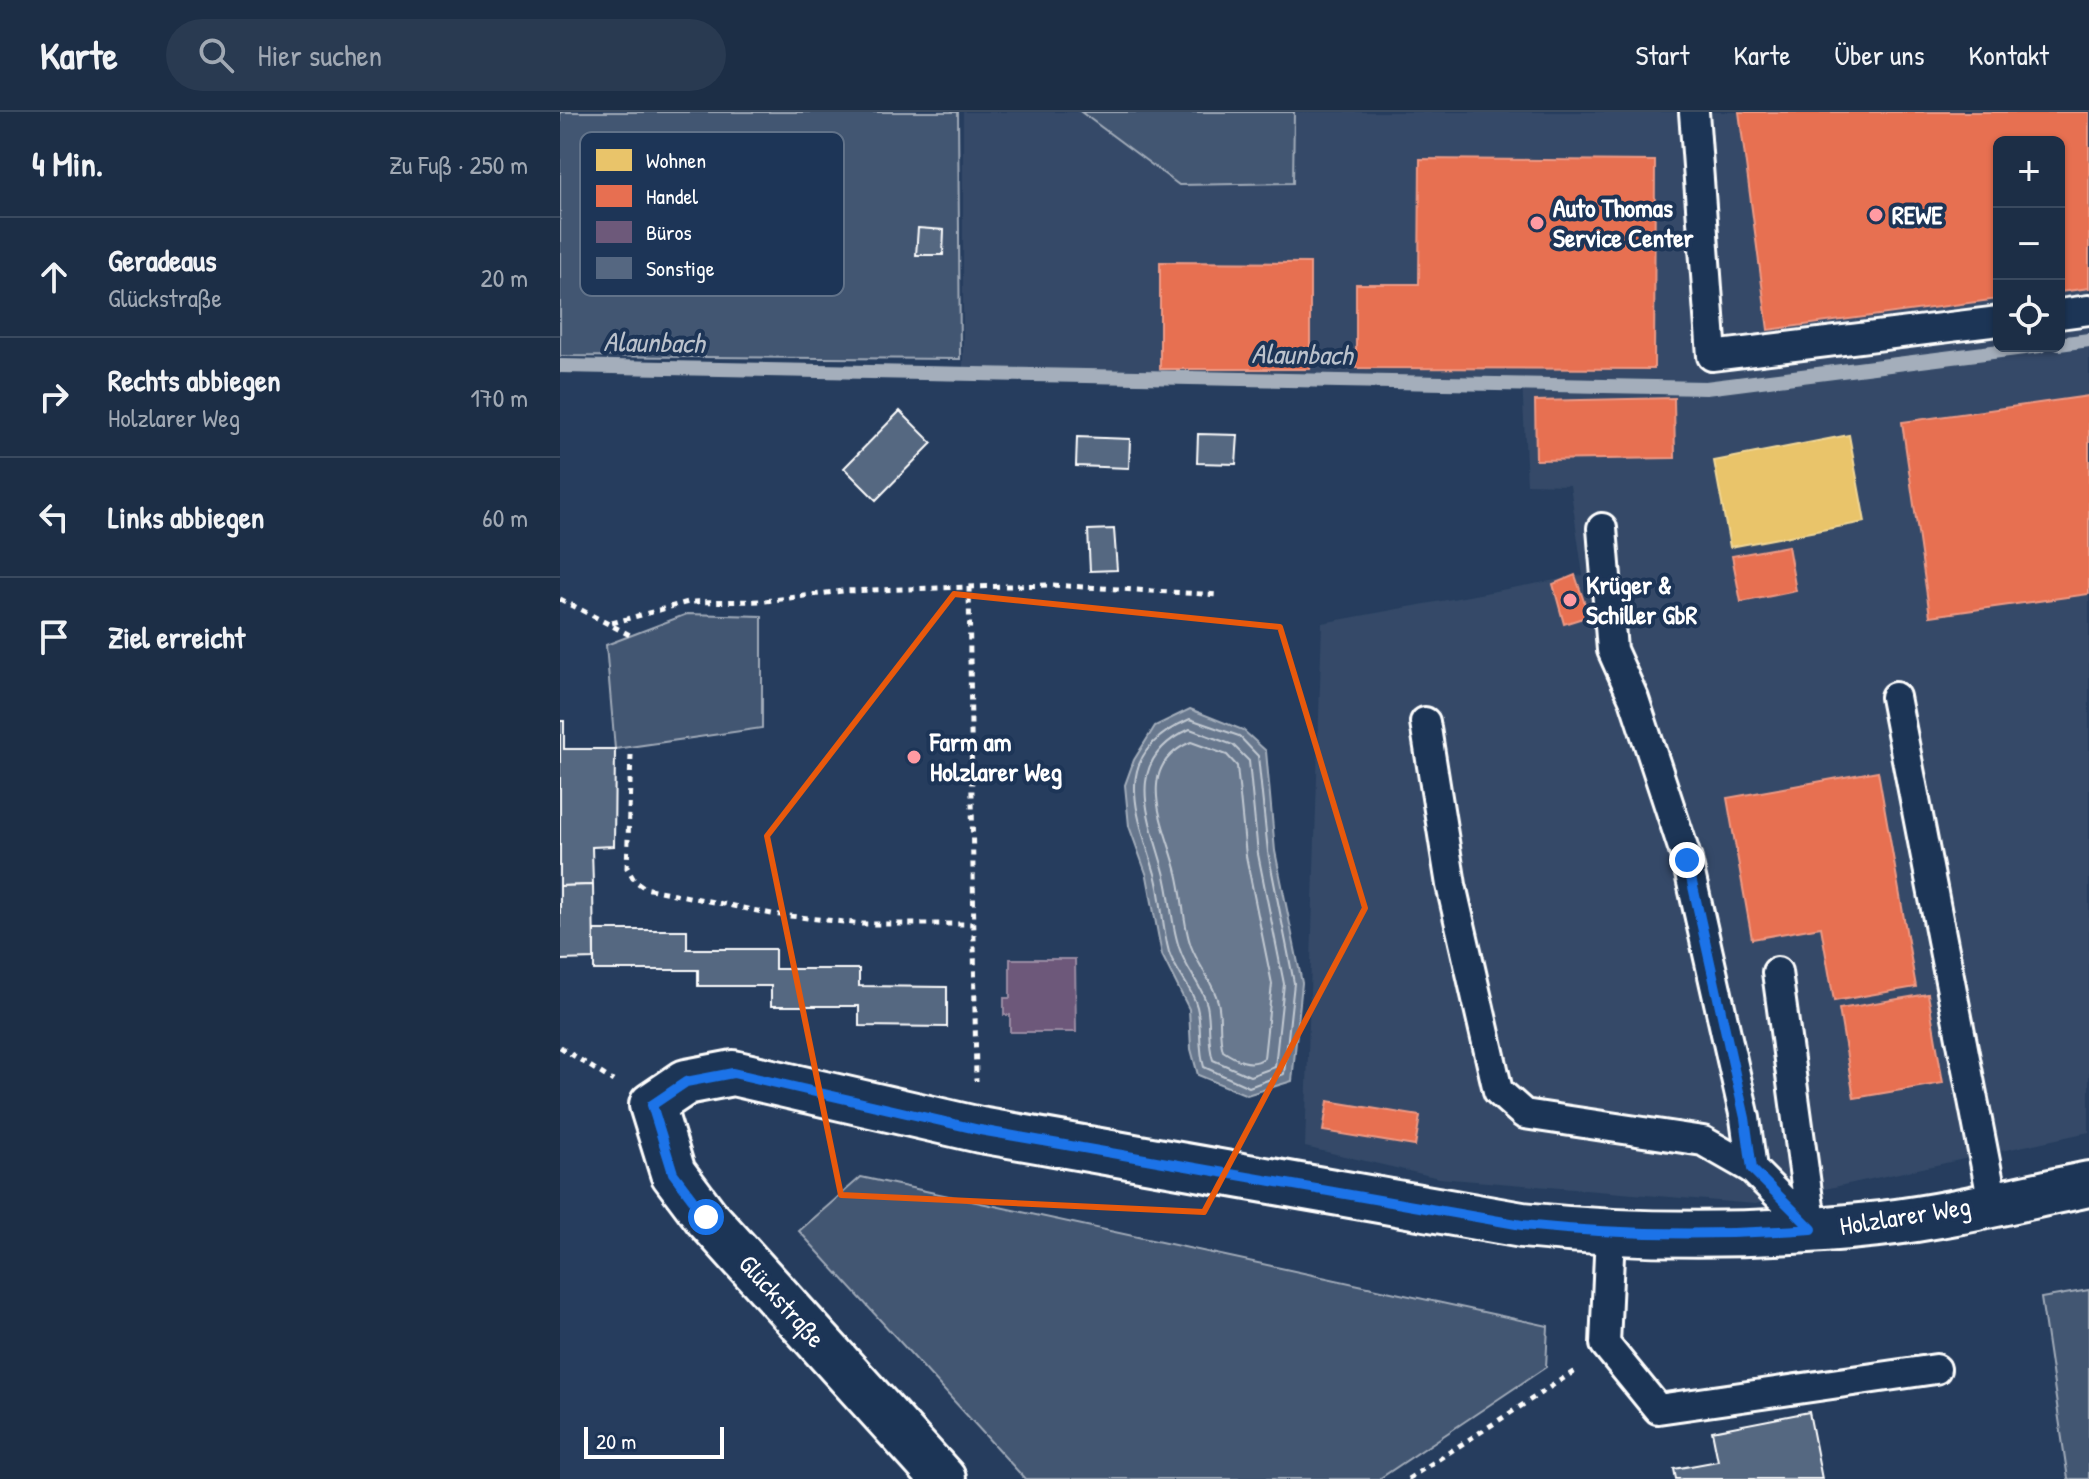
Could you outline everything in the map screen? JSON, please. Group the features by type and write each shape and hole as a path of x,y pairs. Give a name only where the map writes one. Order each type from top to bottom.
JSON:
{"street":[{"name":"Holzlarer Weg","path":"652,1105 686,1082 733,1073 980,1130 1522,1225 1610,1234 1732,1235 1882,1224 2089,1184"},
{"name":"Glückstraße","path":"652,1105 673,1173 706,1217 943,1479"}],"lane":[{"path":"1694,112 1712,356 1993,322"},
{"path":"2065,313 2089,310"},
{"path":"1602,528 1612,650 1634,699 1687,860 1745,1118 1752,1169"},
{"path":"1895,697 1993,1203"},
{"path":"1425,722 1451,885 1498,1091 1524,1114 1703,1141 1752,1169 1812,1229"},
{"path":"1777,972 1812,1229"},
{"path":"1610,1234 1605,1344 1658,1409 1936,1369"}],"path":[{"path":"612,623 688,602 765,601 843,591 1051,585 1220,595"},
{"path":"969,587 976,1073"},
{"path":"560,599 612,623 630,635"},
{"path":"631,755 627,868 634,880 645,888 772,914 862,924 974,924"},
{"path":"560,1047 652,1105"},
{"path":"1408,1479 1581,1367 1605,1344"}],"highlighted area":[{"path":"954,594 1280,627 1365,908 1204,1212 841,1195 767,836"}],"shaded area":[{"path":"560,112 958,112 960,359 560,356"},
{"path":"963,112 1081,112 1179,185 1293,183 1294,112 2089,112 2089,1132 1755,1204 1439,1178 1305,1147 1322,623 1583,575 1570,485 1527,484 1522,379 963,369"},
{"path":"1081,112 1294,112 1293,183 1179,185"},
{"path":"687,614 762,616 762,728 615,749 606,645"},
{"path":"861,1177 1548,1326 1546,1367 1379,1479 1025,1479 799,1231"},
{"path":"2089,1290 2089,1479 2068,1479 2041,1298"}],"water":[{"path":"1190,709 1243,730 1266,751 1275,851 1302,983 1292,1081 1247,1095 1198,1075 1191,1049 1189,1009 1162,955 1147,876 1129,826 1125,785 1134,760 1155,726"}],"building: Wohnen":[{"path":"1849,435 1865,522 1730,547 1714,461"}],"building: Handel":[{"name":"REWE","path":"1739,112 2089,112 2089,288 2065,291 2065,136 1993,136 1993,300 1768,330"},
{"name":"Auto Thomas Service Center","path":"1420,159 1655,161 1654,369 1356,368 1356,284 1419,284"},
{"path":"1160,262 1310,263 1310,369 1160,369"},
{"path":"2089,396 2089,594 1930,616 1902,422"},
{"path":"1674,398 1675,458 1536,460 1535,401"},
{"path":"1788,546 1796,591 1741,602 1732,556"},
{"name":"Krüger & Schiller GbR","path":"1575,575 1589,616 1564,624 1553,584"},
{"path":"1878,771 1916,987 1834,1001 1821,927 1752,939 1727,798"},
{"path":"1928,994 1943,1083 1854,1098 1839,1009"},
{"path":"1328,1101 1420,1116 1415,1146 1323,1131"}],"building: Büros":[{"path":"1010,959 1075,959 1076,1032 1010,1032 1010,1015 1004,1015 1004,998 1010,998"}],"building: Sonstige":[{"path":"918,228 944,230 943,255 916,255"},
{"path":"900,411 932,443 876,500 844,468"},
{"path":"1198,434 1238,435 1236,464 1197,463"},
{"path":"1077,437 1130,439 1129,468 1076,466"},
{"path":"1114,529 1117,570 1090,571 1088,530"},
{"path":"560,721 564,721 564,749 615,749 614,846 592,847 593,885 560,886"},
{"path":"593,885 594,959 560,960 560,886"},
{"path":"594,930 687,930 687,949 775,949 775,969 859,969 859,986 947,987 947,1027 859,1026 859,1006 771,1006 771,986 698,986 698,970 594,970"},
{"path":"1809,1412 1822,1479 1676,1479 1674,1469 1718,1461 1712,1431"}],"waterway":[{"name":"Alaunbach","path":"2065,343 2089,340"},
{"name":"Alaunbach","path":"560,366 1706,388 1993,352"}],"place":[{"name":"REWE","path":"1876,215"},
{"name":"Auto Thomas Service Center","path":"1537,223"},
{"name":"Krüger & Schiller GbR","path":"1570,600"},
{"name":"Farm am Holzlarer Weg","path":"914,757"}],"route":[{"path":"706,1217 673,1173 652,1105 686,1082 733,1073 980,1130 1522,1225 1610,1234 1732,1235 1812,1229 1752,1169 1745,1118 1687,860"}]}
